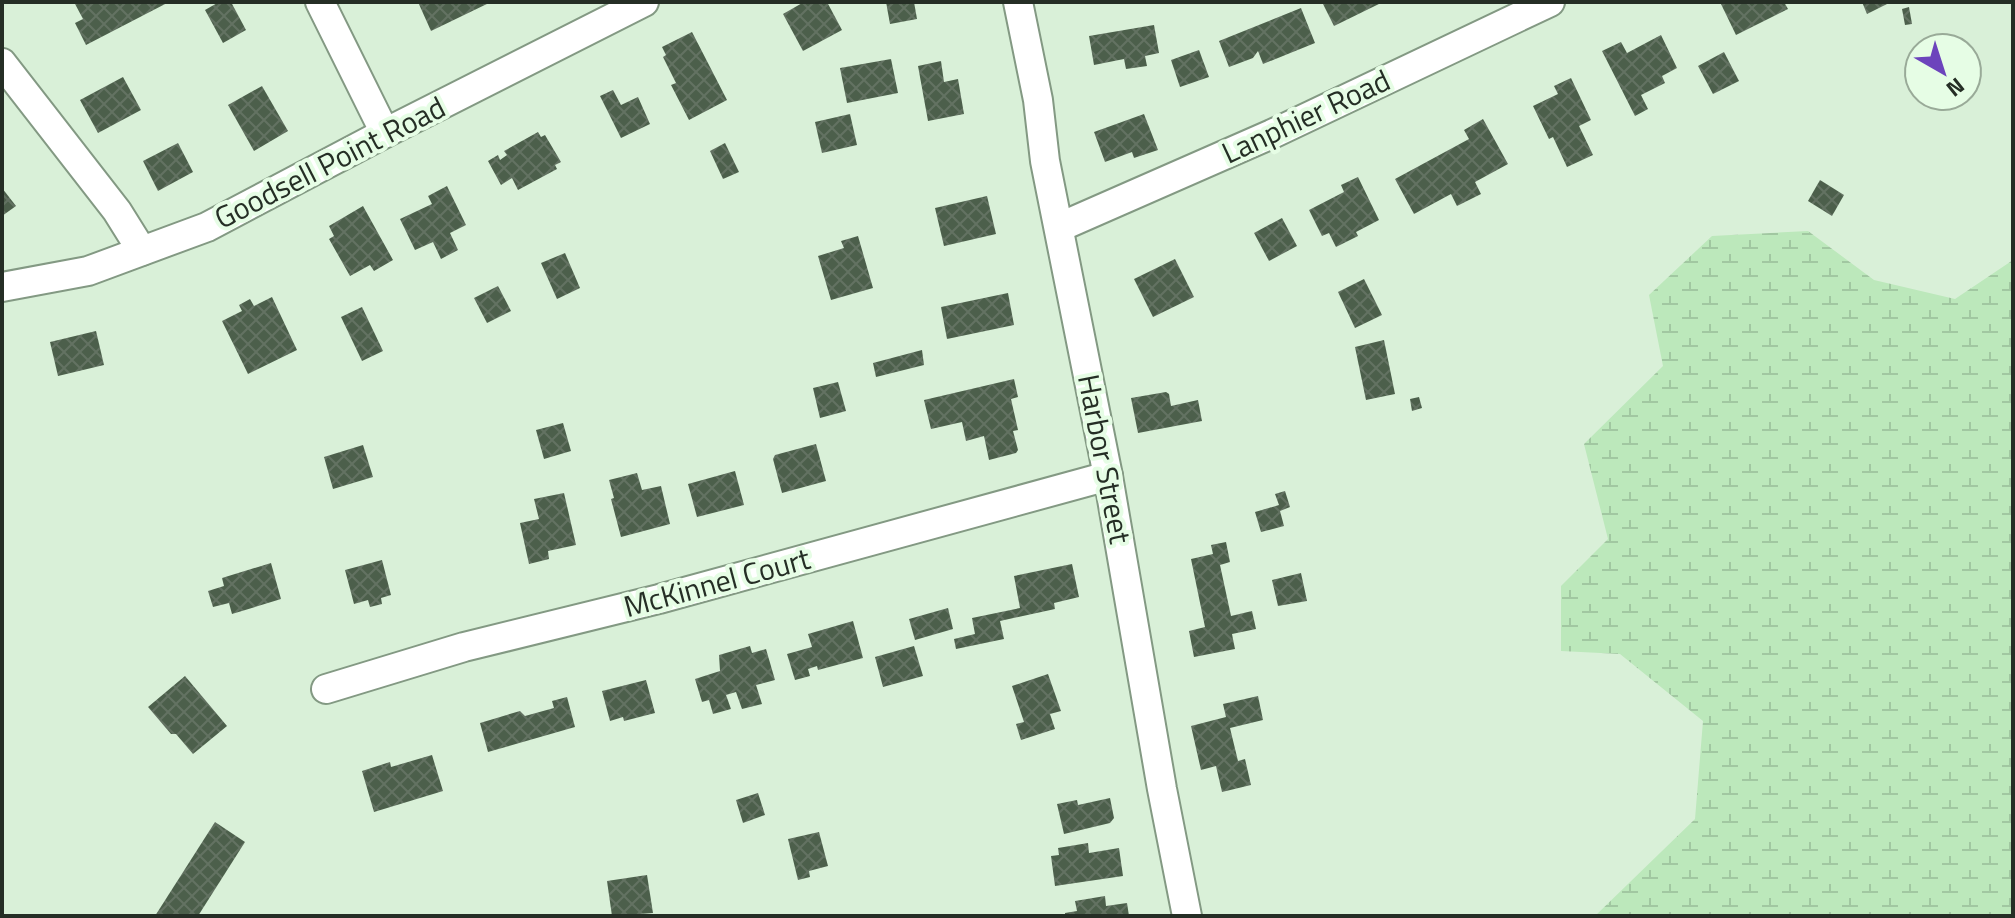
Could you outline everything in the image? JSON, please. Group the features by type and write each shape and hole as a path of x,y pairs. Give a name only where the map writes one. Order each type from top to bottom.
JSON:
{"street":[{"path":"320,2 385,133"},
{"name":"Goodsell Point Road","path":"2,287 88,271 207,227 644,2"},
{"name":"Harbor Street","path":"1018,2 1187,916"},
{"name":"Lanphier Road","path":"1060,227 1272,134 1550,2"},
{"path":"2,63 117,211 142,251"},
{"name":"McKinnel Court","path":"326,689 464,647 659,599 1108,476"}],"green space":[{"path":"1808,231 1874,280 1955,299 2013,260 2013,916 1595,916 1695,819 1703,721 1620,654 1561,651 1561,586 1608,539 1584,444 1663,366 1649,295 1712,236"}],"building":[{"path":"74,2 169,2 86,45 75,23 83,19"},
{"path":"219,2 231,2 246,30 223,43 205,10"},
{"path":"418,2 491,2 431,31"},
{"path":"804,2 827,2 842,30 803,51 783,14"},
{"path":"886,2 914,2 917,19 890,24"},
{"path":"1322,2 1383,2 1334,26"},
{"path":"1720,2 1784,2 1788,9 1736,35"},
{"path":"1862,2 1891,2 1867,14"},
{"path":"1909,7 1912,24 1905,25 1902,9"},
{"path":"1301,8 1315,43 1263,64 1258,51 1253,58 1229,67 1219,41"},
{"path":"1154,25 1159,53 1145,56 1147,66 1126,69 1124,59 1094,65 1089,36"},
{"path":"692,32 727,100 689,120 671,85 676,83 663,57 666,55 662,47"},
{"path":"1661,35 1677,68 1662,76 1665,83 1641,95 1648,109 1635,116 1602,51 1621,42 1627,53"},
{"path":"1199,50 1209,77 1180,87 1171,60"},
{"path":"1724,52 1739,81 1713,94 1698,66"},
{"path":"891,59 898,93 847,103 840,68"},
{"path":"941,61 944,82 958,79 964,114 928,121 918,66"},
{"path":"123,77 141,110 98,133 80,100"},
{"path":"1571,78 1591,120 1579,126 1593,155 1567,167 1533,106 1558,94 1554,86"},
{"path":"262,86 288,131 254,151 228,105"},
{"path":"613,90 621,105 638,97 650,124 621,138 600,96"},
{"path":"850,114 857,145 822,153 815,122"},
{"path":"1144,114 1158,150 1134,158 1132,152 1105,162 1094,132"},
{"path":"1483,119 1508,164 1475,182 1481,194 1457,206 1451,194 1414,214 1395,179 1469,139 1464,130"},
{"path":"538,132 541,137 545,135 561,162 555,165 557,169 518,190 512,178 501,185 488,161 498,155 500,160 507,155 504,151"},
{"path":"178,143 193,172 158,191 143,161"},
{"path":"725,143 739,172 723,179 710,151"},
{"path":"1358,177 1379,220 1336,247 1329,233 1322,236 1309,210 1344,192 1341,185"},
{"path":"1820,180 1844,195 1832,216 1808,201"},
{"path":"447,186 466,225 450,233 458,250 441,259 433,242 415,250 400,219 432,204 428,196"},
{"path":"2,188 16,206 2,216"},
{"path":"987,196 996,234 944,246 935,208"},
{"path":"363,206 393,260 374,271 370,265 350,276 329,239 334,236 329,226"},
{"path":"1282,218 1297,246 1269,261 1254,233"},
{"path":"858,236 873,288 831,300 818,256 844,248 841,241"},
{"path":"565,253 580,288 557,299 541,263"},
{"path":"1175,259 1194,297 1153,317 1134,279"},
{"path":"1364,279 1382,315 1355,328 1338,292"},
{"path":"498,286 511,311 487,323 474,298"},
{"path":"1008,293 1014,325 947,339 941,307"},
{"path":"272,297 297,350 248,374 222,321 242,311 239,305 250,299 254,306"},
{"path":"362,307 383,351 362,361 341,317"},
{"path":"96,331 104,365 58,376 50,342"},
{"path":"1384,340 1395,394 1366,400 1355,347"},
{"path":"922,350 924,365 876,377 873,363"},
{"path":"1014,379 1018,397 1011,399 1018,430 1013,431 1016,453 989,460 984,436 966,441 962,422 931,429 924,400"},
{"path":"838,382 846,411 820,418 813,388"},
{"path":"1166,392 1171,406 1198,400 1202,421 1138,433 1131,398"},
{"path":"1419,397 1422,408 1412,411 1410,399"},
{"path":"563,423 571,451 544,459 536,430"},
{"path":"816,444 826,481 782,493 773,459 775,455"},
{"path":"363,445 373,477 333,489 324,457"},
{"path":"735,471 744,505 697,517 688,484"},
{"path":"637,473 642,490 661,486 670,524 621,537 609,480"},
{"path":"1285,491 1290,507 1280,511 1284,526 1261,532 1255,512 1279,505 1275,494"},
{"path":"564,493 576,545 548,551 549,559 529,564 520,523 539,519 534,499"},
{"path":"1226,542 1230,562 1220,565 1231,616 1252,611 1256,629 1232,634 1235,649 1194,657 1189,631 1205,627 1191,559 1213,554 1211,545"},
{"path":"382,560 391,595 381,598 382,604 370,607 368,600 354,604 345,570"},
{"path":"271,563 281,599 232,614 229,603 213,607 208,591 224,586 222,578"},
{"path":"1072,564 1079,597 1054,603 1055,609 1000,621 1004,639 956,649 954,639 975,634 972,618 1020,608 1014,576"},
{"path":"1301,573 1307,601 1278,606 1272,580"},
{"path":"948,608 953,629 915,640 909,619"},
{"path":"853,621 863,658 818,670 817,666 808,669 810,676 795,680 787,654 812,647 808,634"},
{"path":"750,646 752,653 766,649 775,680 756,685 762,704 742,709 736,692 726,695 731,709 713,714 709,700 702,702 695,679 720,671 719,655"},
{"path":"914,646 923,676 883,687 875,657"},
{"path":"1048,674 1061,711 1050,714 1055,729 1021,740 1016,724 1024,722 1012,686"},
{"path":"185,676 227,726 193,754 148,707"},
{"path":"646,680 655,713 624,721 623,717 610,721 602,691"},
{"path":"1258,696 1263,720 1230,728 1238,761 1245,759 1251,785 1222,792 1216,766 1201,770 1191,726 1226,717 1223,704"},
{"path":"567,697 575,727 488,752 480,723 520,711 525,716 554,708 552,701"},
{"path":"432,755 443,791 374,812 362,771 390,762 391,767"},
{"path":"758,793 765,815 743,823 736,800"},
{"path":"1110,798 1114,818 1110,823 1064,834 1057,804 1077,800 1078,805"},
{"path":"215,822 245,842 198,916 155,916"},
{"path":"819,832 828,866 809,871 810,877 798,880 788,839"},
{"path":"1088,843 1089,853 1119,848 1123,876 1055,886 1051,856 1059,855 1058,848"},
{"path":"647,875 653,913 612,916 607,881"},
{"path":"1105,896 1106,906 1127,903 1129,916 1065,916 1065,913 1077,911 1075,901"}]}
